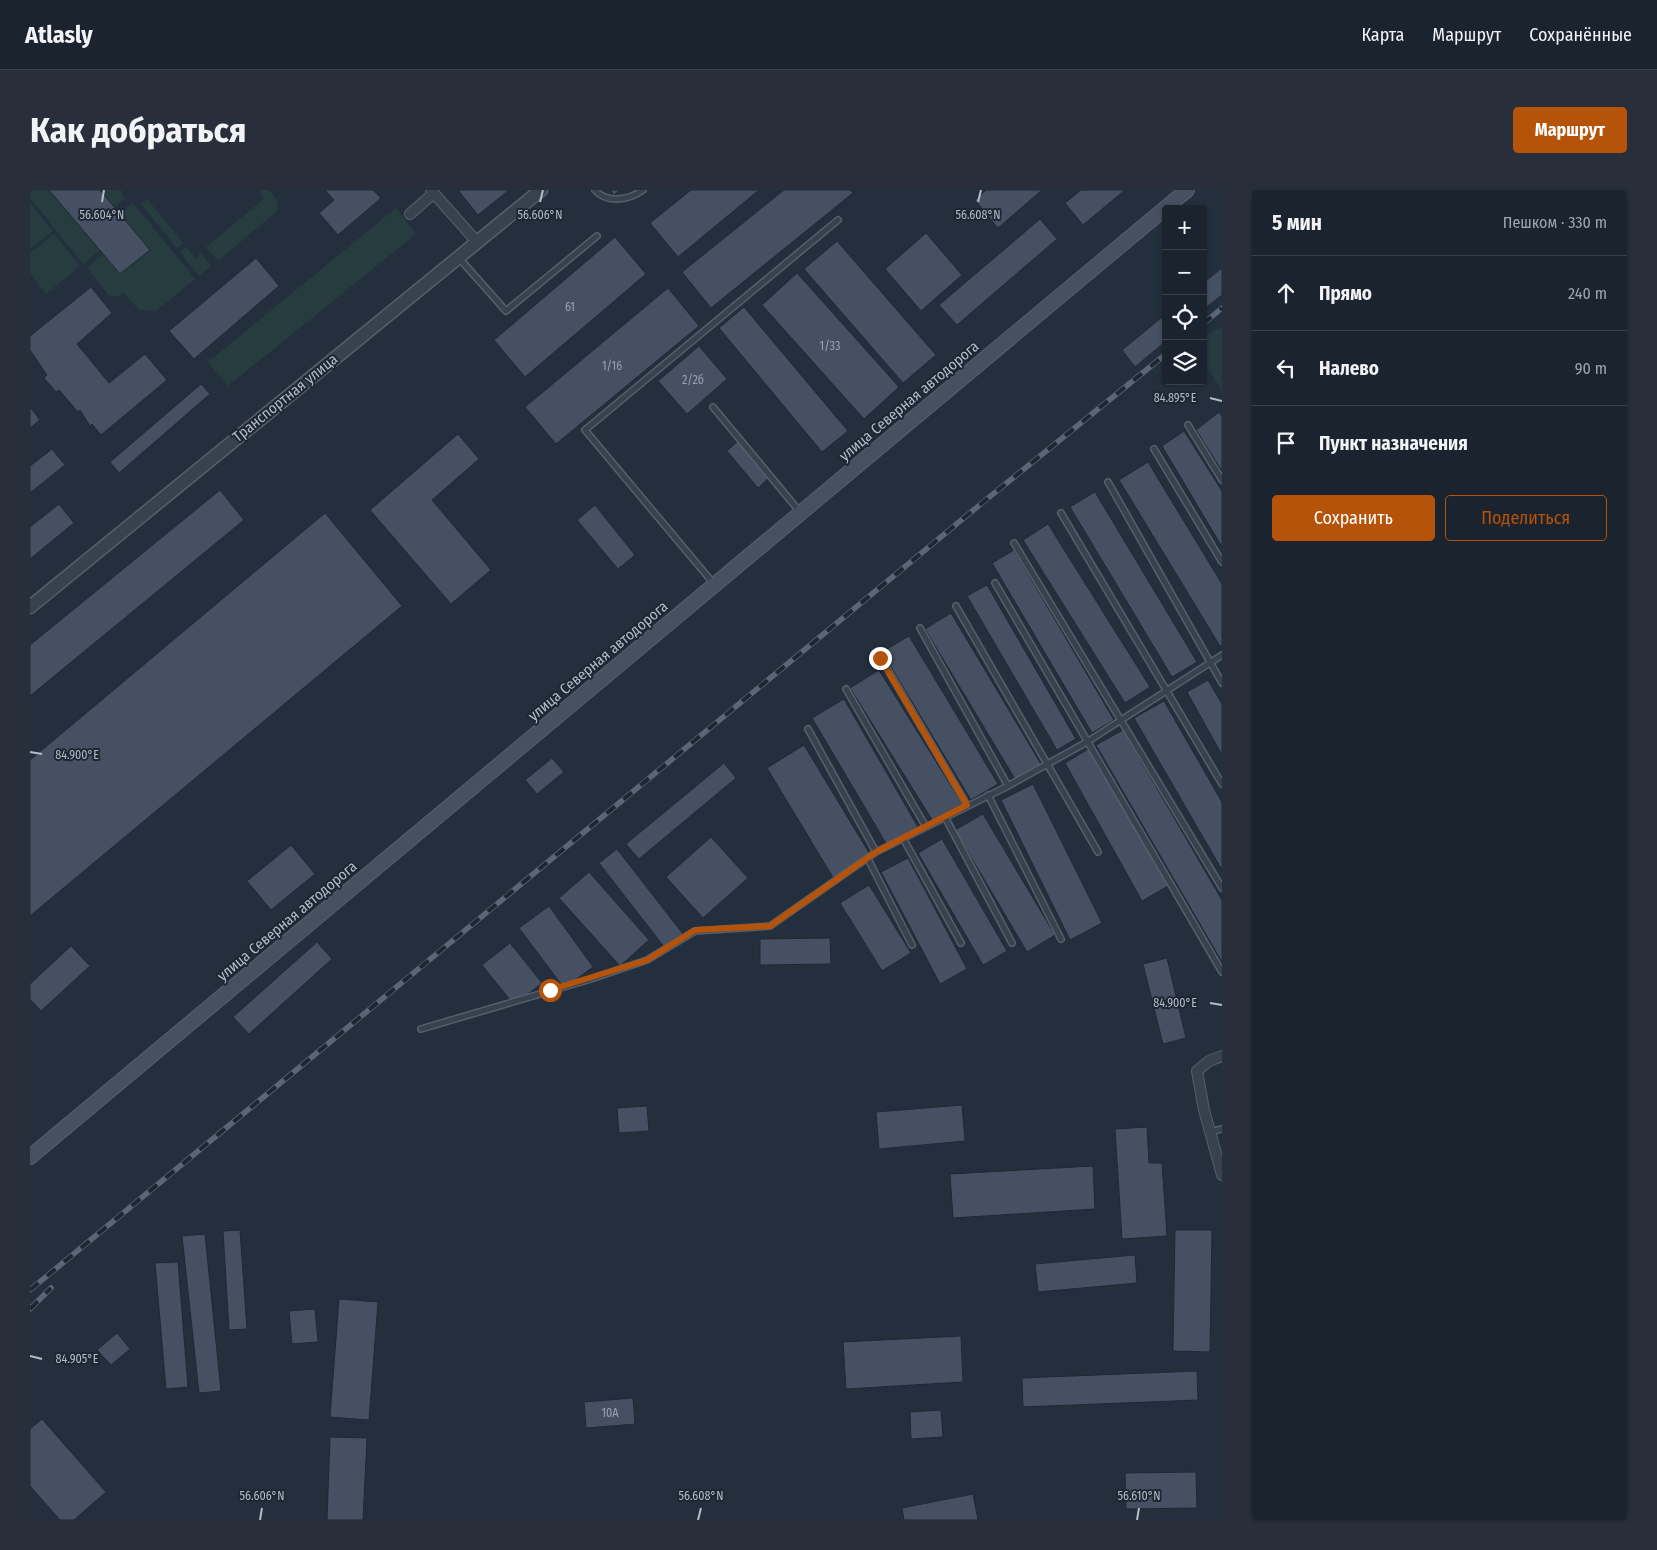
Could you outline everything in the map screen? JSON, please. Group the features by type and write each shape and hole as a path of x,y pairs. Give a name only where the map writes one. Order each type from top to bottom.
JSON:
{"main road":[{"name":"улица Северная автодорога","path":"30,1157 1188,190"}],"street":[{"name":"Транспортная улица","path":"30,607 541,190"},
{"path":"410,214 433,192 477,242"},
{"path":"1222,1056 1209,1061 1196,1071 1222,1175"}],"lane":[{"path":"594,190 599,194 618,200 633,198 642,190"},
{"path":"715,584 585,430 838,220"},
{"path":"458,257 506,311 597,236"},
{"path":"712,406 801,512"},
{"path":"1188,425 1222,480"},
{"path":"1154,449 1222,562"},
{"path":"1108,482 1222,683"},
{"path":"1060,513 1222,784"},
{"path":"1014,543 1120,722 1222,888"},
{"path":"995,583 1222,972"},
{"path":"956,606 1098,852"},
{"path":"920,628 1008,786"},
{"path":"421,1029 591,979 647,960 695,930 770,926 876,852 1008,786 1087,742 1222,655"},
{"path":"880,658 967,805"},
{"path":"846,690 926,827"},
{"path":"808,729 876,852"},
{"path":"988,795 1061,939"},
{"path":"946,817 1012,943"},
{"path":"903,838 961,943"},
{"path":"868,859 912,945"},
{"path":"1210,1132 1222,1129"}],"green space":[{"path":"30,190 49,190 100,250 83,264 30,198"},
{"path":"100,190 121,190 125,198 114,208"},
{"path":"258,190 269,190 278,201 277,211 218,261 206,247 264,199"},
{"path":"147,199 183,243 177,248 141,204"},
{"path":"30,202 53,231 30,249"},
{"path":"131,204 134,204 195,279 156,311 139,310 124,293 116,297 109,295 87,268 103,254 121,274 150,250 119,213"},
{"path":"396,208 416,234 228,386 208,362"},
{"path":"54,234 80,266 46,294 30,273 30,253"},
{"path":"186,247 195,258 201,253 211,266 199,276 180,252"},
{"path":"1222,327 1222,391 1207,367 1207,335"}],"building":[{"path":"49,190 100,190 150,250 120,274"},
{"path":"325,190 373,190 381,198 338,235 319,213 334,200"},
{"path":"458,190 509,190 478,215"},
{"path":"610,190 620,190 614,195"},
{"path":"691,190 759,190 678,257 650,223"},
{"path":"784,190 850,190 853,193 711,308 682,272"},
{"path":"986,190 1042,190 998,228 975,200"},
{"path":"1081,190 1125,190 1083,225 1065,203"},
{"path":"1040,219 1057,239 957,325 939,305"},
{"path":"926,233 962,275 921,311 885,269"},
{"path":"615,237 646,274 525,377 494,340"},
{"path":"837,241 936,355 903,383 804,269"},
{"path":"256,258 279,286 194,359 169,331"},
{"path":"1222,268 1222,295 1207,307 1207,295 1207,280"},
{"path":"797,273 899,387 864,419 762,305"},
{"path":"91,287 112,313 77,344 109,383 145,354 167,380 101,435 92,424 90,426 80,410 78,412 59,390 56,392 44,378 47,375 30,350 30,336"},
{"path":"668,288 699,326 556,444 525,407"},
{"path":"744,307 848,431 822,452 719,328"},
{"path":"1162,317 1162,344 1135,367 1122,350"},
{"path":"699,346 727,379 687,414 658,381"},
{"path":"201,384 210,394 119,473 110,462"},
{"path":"30,407 40,420 30,428"},
{"path":"1219,412 1222,417 1222,471 1196,430"},
{"path":"1184,431 1222,491 1222,547 1162,446"},
{"path":"458,434 479,459 432,500 491,570 451,604 370,510"},
{"path":"738,441 770,477 758,488 727,451"},
{"path":"52,449 65,465 30,493 30,466"},
{"path":"1148,462 1222,584 1222,645 1220,646 1119,480"},
{"path":"220,490 244,520 30,696 30,645"},
{"path":"1095,492 1197,662 1172,677 1070,507"},
{"path":"59,504 74,523 30,559 30,527"},
{"path":"595,505 635,555 618,569 577,520"},
{"path":"325,513 402,606 30,916 30,760"},
{"path":"1048,524 1150,687 1125,703 1023,540"},
{"path":"1014,550 1114,720 1092,733 992,563"},
{"path":"987,585 1076,739 1057,750 967,596"},
{"path":"951,613 1041,764 1015,779 925,629"},
{"path":"909,636 998,784 971,800 882,652"},
{"path":"879,670 963,805 934,823 850,688"},
{"path":"1208,680 1222,704 1222,755 1187,692"},
{"path":"844,699 918,827 887,845 812,718"},
{"path":"1164,701 1222,802 1222,870 1134,718"},
{"path":"1123,730 1222,900 1222,962 1096,745"},
{"path":"804,745 871,856 834,879 767,768"},
{"path":"1090,748 1168,886 1142,901 1065,763"},
{"path":"552,758 564,772 537,794 525,780"},
{"path":"724,763 736,778 639,859 626,844"},
{"path":"1033,784 1102,923 1070,940 1001,800"},
{"path":"983,814 1055,935 1027,952 955,830"},
{"path":"711,837 748,878 703,918 666,877"},
{"path":"942,839 1007,951 983,965 918,853"},
{"path":"291,845 315,874 271,910 247,881"},
{"path":"617,849 683,934 665,948 599,863"},
{"path":"908,858 967,969 940,984 881,872"},
{"path":"589,872 649,940 620,966 559,898"},
{"path":"869,885 911,953 882,971 840,903"},
{"path":"549,906 593,967 564,988 519,928"},
{"path":"830,938 831,964 760,965 760,939"},
{"path":"317,942 332,959 249,1034 233,1017"},
{"path":"510,943 542,983 514,1005 482,965"},
{"path":"71,946 90,966 41,1011 30,999 30,984"},
{"path":"1167,958 1186,1038 1163,1044 1143,964"},
{"path":"962,1105 965,1141 879,1149 876,1112"},
{"path":"647,1106 649,1131 619,1133 617,1108"},
{"path":"1147,1127 1149,1163 1162,1163 1167,1236 1122,1239 1115,1129"},
{"path":"1093,1166 1095,1209 953,1218 950,1174"},
{"path":"240,1230 247,1329 229,1330 223,1231"},
{"path":"1175,1230 1212,1230 1210,1352 1173,1351"},
{"path":"205,1234 221,1391 199,1393 182,1236"},
{"path":"1135,1255 1137,1283 1038,1292 1035,1264"},
{"path":"178,1262 188,1387 166,1389 155,1263"},
{"path":"339,1299 378,1302 369,1420 330,1417"},
{"path":"315,1309 318,1342 292,1344 289,1311"},
{"path":"117,1333 130,1349 111,1365 97,1350"},
{"path":"961,1336 963,1382 846,1389 843,1342"},
{"path":"1197,1371 1198,1400 1023,1407 1022,1378"},
{"path":"633,1398 635,1424 586,1428 584,1402"},
{"path":"941,1410 943,1437 911,1439 910,1412"},
{"path":"42,1419 106,1492 74,1520 60,1520 30,1486 30,1429"},
{"path":"330,1437 367,1438 363,1520 327,1520"},
{"path":"1196,1472 1197,1508 1126,1509 1125,1473"},
{"path":"973,1494 978,1520 904,1520 902,1508"}],"railway":[{"path":"1207,321 1222,308"},
{"path":"30,1290 982,503 1162,357"},
{"path":"30,1309 51,1288"}],"route":[{"path":"550,990 591,979 647,960 695,930 770,926 876,852 967,805 880,658"}]}
